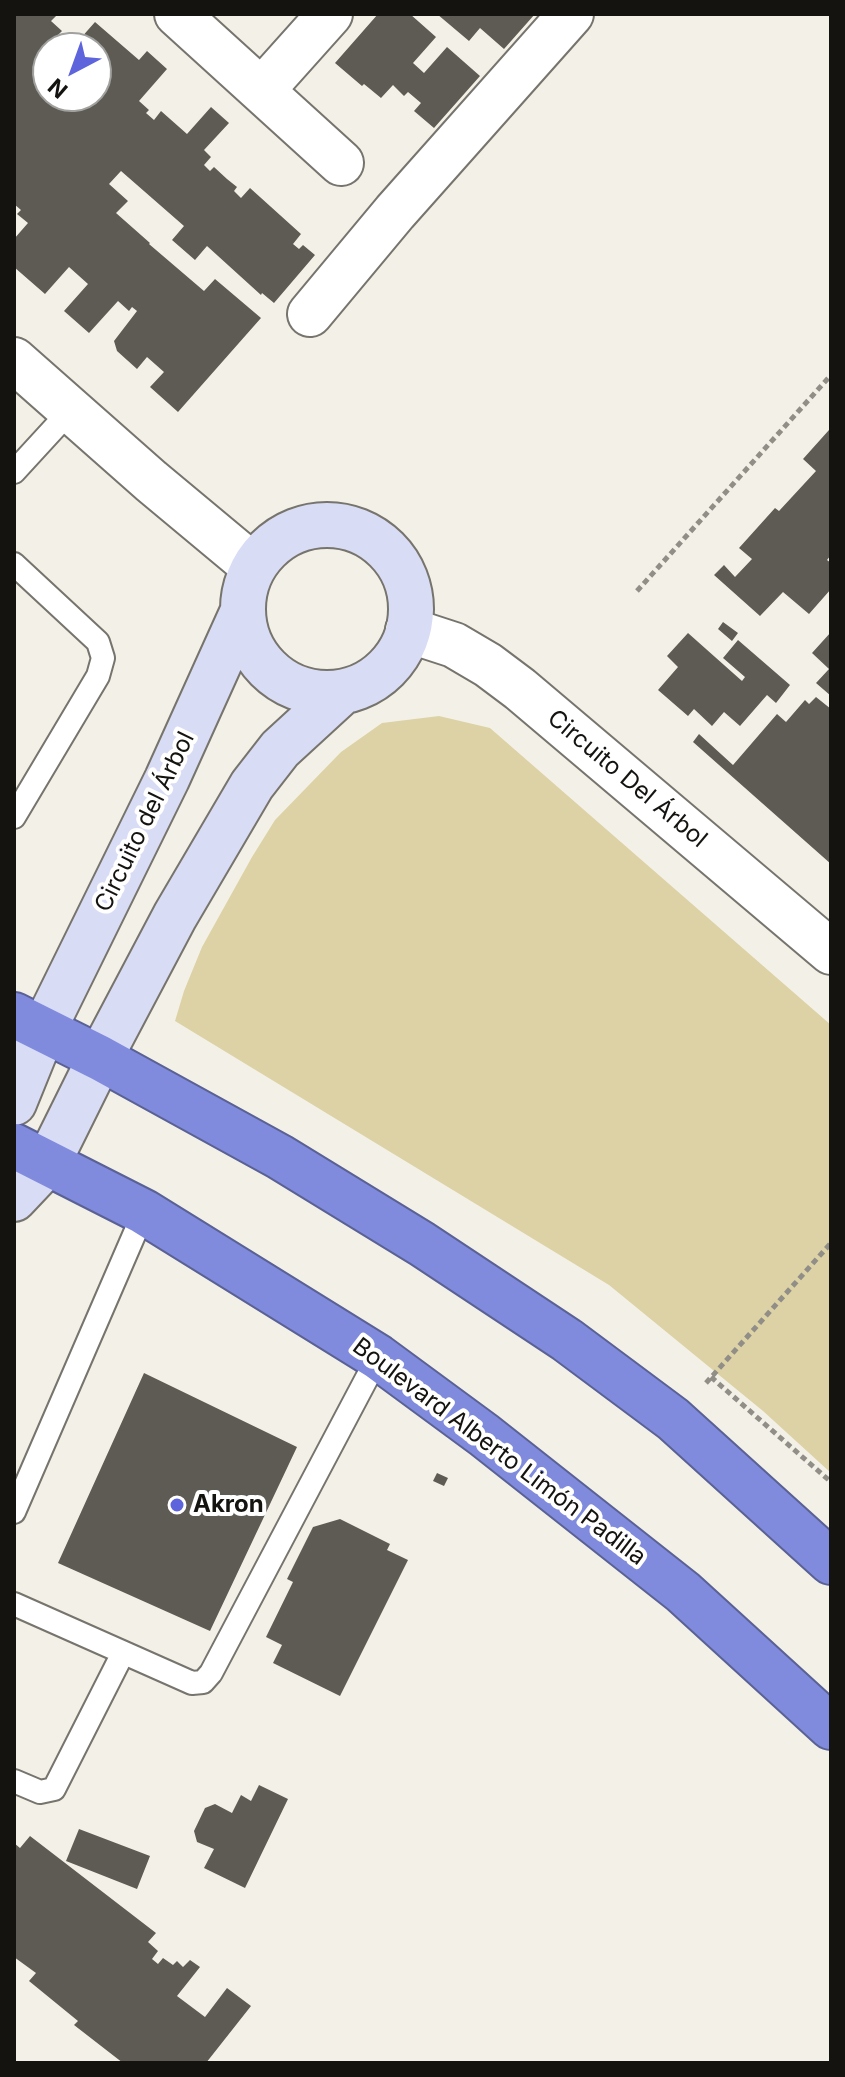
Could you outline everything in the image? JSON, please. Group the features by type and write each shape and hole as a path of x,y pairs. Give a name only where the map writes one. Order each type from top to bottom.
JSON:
{"highway":[{"path":"29,1022 280,1157 422,1244 567,1340 673,1419 831,1562"},
{"name":"Boulevard Alberto Limón Padilla","path":"31,1154 144,1212 378,1357 484,1435 683,1592 831,1727"}],"street":[{"path":"177,14 341,163"},
{"path":"262,90 330,14"},
{"path":"310,314 395,212 571,14"},
{"path":"14,360 253,566"},
{"path":"326,525 348,528 368,536 386,549 399,566 408,587 411,608 408,630 399,653 384,672 364,685 341,693 305,691 274,675 251,647 242,613 244,588 253,566 267,549 284,536 305,528 326,525"},
{"name":"Circuito del Árbol","path":"14,1103 29,1022 167,779 242,613"},
{"name":"Circuito Del Árbol","path":"408,630 454,645 520,689 831,952"},
{"path":"14,1199 31,1154 100,1058 175,916 252,785 280,749 341,693"}],"lane":[{"path":"14,472 70,411"},
{"path":"14,564 98,642 103,658 98,676 14,817"},
{"path":"14,1512 144,1212"},
{"path":"14,1604 192,1683 203,1682 211,1673 378,1357"},
{"path":"14,1781 40,1792 54,1789 123,1653"}],"path":[{"path":"637,591 831,375"},
{"path":"673,1419 831,1243"},
{"path":"711,1377 831,1482"}],"shaded area":[{"path":"439,716 490,728 831,1025 831,1473 763,1411 609,1285 175,1021 202,947 275,820 341,752 382,723"}],"building":[{"path":"14,14 58,14 51,21 61,32 32,32 32,112 112,112 112,37 139,60 147,51 167,69 139,101 149,110 146,113 154,120 161,111 187,134 211,107 229,123 204,150 211,157 204,165 210,171 214,167 237,187 234,191 241,198 250,188 301,234 293,244 299,249 303,245 315,255 274,303 207,246 195,260 172,240 184,226 121,171 109,184 128,201 116,213 149,244 204,291 215,279 261,318 178,412 150,387 164,372 147,357 137,369 117,351 114,341 137,311 132,307 129,311 118,301 89,333 64,311 88,284 69,267 45,294 14,267 14,239 28,223 17,214 21,210 14,204"},
{"path":"378,14 410,14 436,37 413,63 424,73 447,47 480,76 434,128 414,111 421,103 408,92 404,96 393,85 381,98 335,63"},
{"path":"437,14 535,14 504,49 480,28 469,41"},
{"path":"95,22 107,32 86,32"},
{"path":"829,430 831,555 827,560 831,563 831,589 809,614 783,592 760,616 714,575 724,565 735,577 752,559 739,548 775,508 779,511 816,471 803,459"},
{"path":"723,622 738,633 732,641 718,629"},
{"path":"831,632 831,696 816,683 829,669 812,653"},
{"path":"688,633 742,681 745,677 723,658 738,640 790,685 776,703 767,695 740,726 724,712 712,726 694,709 688,716 658,690 678,667 667,656"},
{"path":"816,697 831,709 831,864 693,742 699,734 733,765 777,714 786,722 805,700 809,704"},
{"name":"Akron","path":"144,1373 297,1447 210,1631 58,1563"},
{"path":"437,1473 448,1478 444,1486 433,1481"},
{"path":"340,1519 390,1544 387,1550 408,1560 340,1696 273,1663 282,1645 266,1637 293,1582 287,1579 313,1527"},
{"path":"259,1785 288,1799 245,1888 204,1868 214,1849 197,1842 194,1831 205,1808 215,1804 232,1813 241,1795 251,1801"},
{"path":"79,1829 150,1856 137,1889 66,1861"},
{"path":"30,1836 156,1933 148,1942 158,1951 152,1959 158,1964 163,1958 173,1965 177,1961 183,1967 190,1960 200,1967 177,1996 205,2017 227,1988 251,2006 206,2063 123,2063 74,2025 78,2021 29,1981 36,1973 14,1957 14,1843 20,1848"}],"place":[{"name":"Akron","path":"177,1505"}]}
